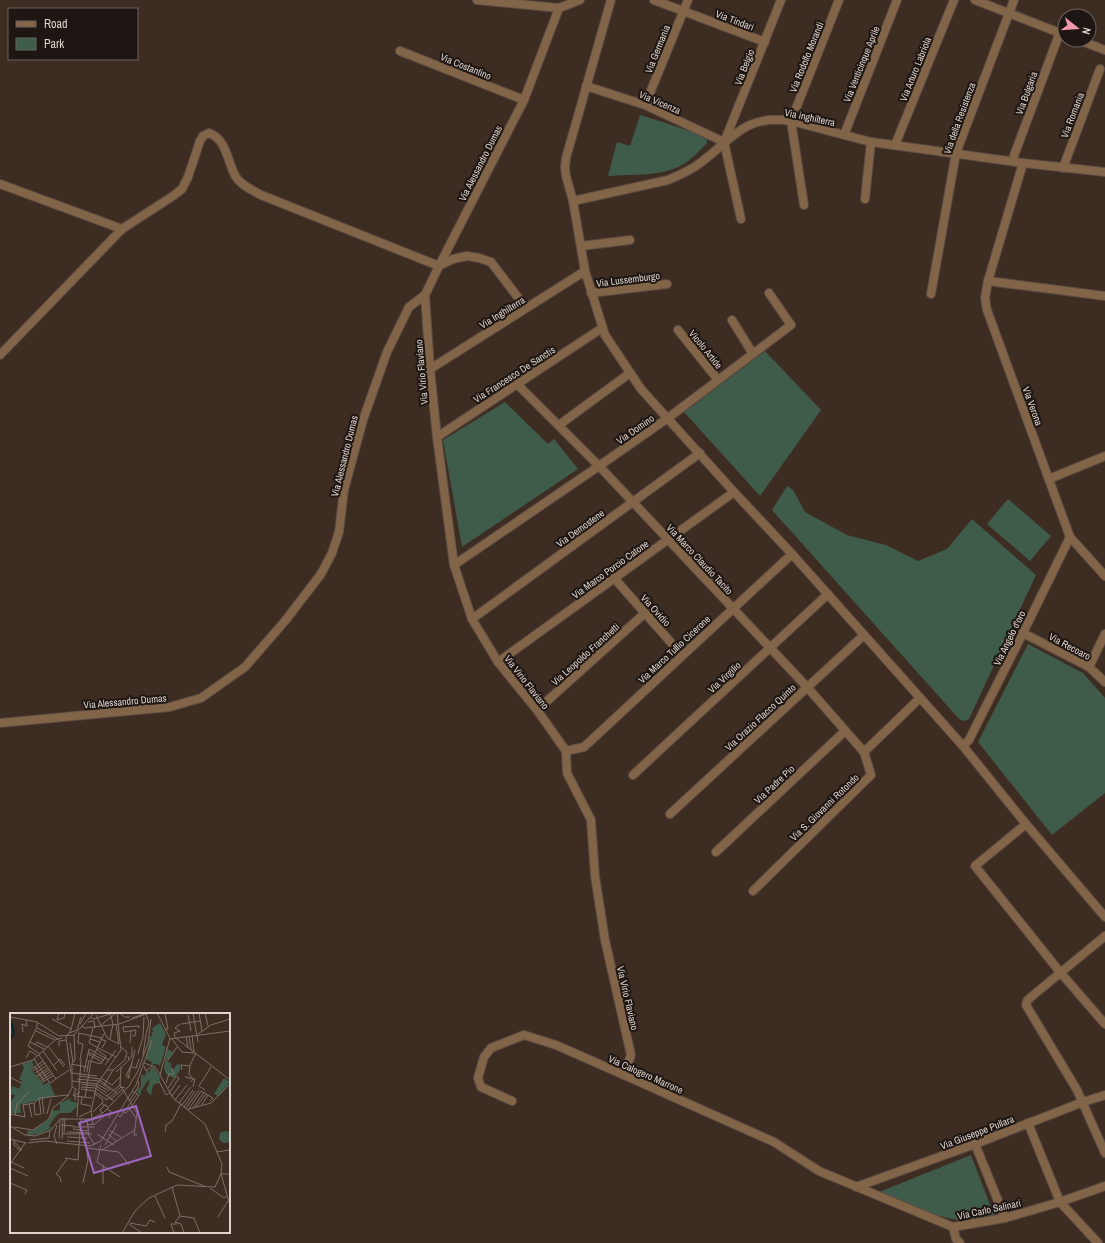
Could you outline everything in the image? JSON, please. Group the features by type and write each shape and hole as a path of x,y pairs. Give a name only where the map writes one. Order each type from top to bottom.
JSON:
{"street":[{"path":"477,0 559,8 580,0"},
{"path":"611,0 566,162 566,176 573,201 585,271 605,335 641,389 792,554 963,746 1026,824 1105,917"},
{"name":"Via Tindari","path":"654,0 765,42"},
{"name":"Via Germania","path":"645,105 688,0"},
{"name":"Via Belgio","path":"724,142 781,0"},
{"name":"Via Rodolfo Morandi","path":"791,121 839,0"},
{"name":"Via Venticinque Aprile","path":"844,135 897,0"},
{"name":"Via Arturo Labriola","path":"895,145 954,0"},
{"path":"975,0 1057,32"},
{"name":"Via della Resistenza","path":"932,294 956,153 1014,0"},
{"name":"Via Alessandro Dumas","path":"0,723 170,707 201,698 245,667 285,621 317,580 332,552 339,532 344,490 363,420 387,352 409,307 425,295 524,100 559,8"},
{"name":"Via Bulgaria","path":"1012,161 1057,47"},
{"name":"Via Costantino","path":"400,51 524,100"},
{"name":"Via Romania","path":"1063,168 1100,69"},
{"name":"Via Vicenza","path":"586,86 645,105 724,142"},
{"name":"Via inghilterra","path":"573,201 668,180 696,166 737,132 748,125 760,121 791,121 871,142 1023,163 1105,172"},
{"path":"791,121 804,205"},
{"path":"0,355 122,229 182,189 188,177 200,141 203,136 209,133 215,135 221,141 236,178 247,187 261,195 439,266 453,259 467,256 491,262 526,308"},
{"path":"724,142 741,219"},
{"path":"865,199 871,142"},
{"name":"Via Verona","path":"1023,163 988,282 985,298 988,310 1070,536"},
{"path":"0,184 122,229"},
{"path":"581,246 630,240"},
{"name":"Via Inghilterra","path":"430,369 585,271"},
{"path":"988,282 1105,296"},
{"name":"Via Lussemburgo","path":"591,293 667,284"},
{"name":"Via Domino","path":"454,565 668,418 791,325 770,293"},
{"name":"Via Virio Flaviano","path":"425,295 430,369 437,437 454,565 472,619 498,662 537,710 566,751 567,773 591,820 595,876 605,940 631,1055 624,1075"},
{"path":"732,320 753,354"},
{"name":"Via Francesco De Sanctis","path":"437,437 602,328"},
{"name":"Vicolo Artide","path":"678,330 718,380"},
{"path":"559,425 630,373"},
{"name":"Via Marco Claudio Tacito","path":"517,384 559,425 633,502 807,687 864,752"},
{"name":"Via Demostene","path":"472,619 700,453"},
{"path":"1049,479 1105,456"},
{"name":"Via Marco Porcio Catone","path":"498,662 734,492"},
{"path":"1070,536 1105,576"},
{"name":"Via Angelo d'oro","path":"963,746 969,740 1070,536"},
{"name":"Via Marco Tullio Cicerone","path":"566,751 584,747 792,554"},
{"name":"Via Ovidio","path":"614,578 682,655"},
{"name":"Via Virgilio","path":"633,775 828,594"},
{"name":"Via Leopoldo Franchetti","path":"537,710 645,613"},
{"name":"Via Recoaro","path":"1023,633 1089,667 1105,682"},
{"path":"1089,667 1105,634"},
{"name":"Via Orazio Flacco Quinto","path":"670,814 864,635"},
{"path":"864,752 920,698"},
{"name":"Via Padre Pio","path":"716,852 845,731"},
{"name":"Via S. Giovanni Rotondo","path":"753,891 870,775 864,752"},
{"path":"1026,824 975,866 1060,972 1105,1024"},
{"path":"1105,936 1031,997 1026,1006 1077,1090 1105,1153"},
{"name":"Via Calogero Marrone","path":"512,1101 481,1086 478,1078 484,1057 491,1048 524,1035 556,1045 774,1142 818,1172 856,1187"},
{"name":"Via Giuseppe Pullara","path":"856,1187 975,1144 1082,1102 1105,1095"},
{"path":"1028,1123 1060,1202 1098,1243"},
{"path":"975,1144 1005,1218"},
{"name":"Via Carlo Salinari","path":"856,1187 953,1227 1005,1218 1060,1202 1105,1186"},
{"path":"953,1227 956,1239 960,1243"}],"green space":[{"path":"640,115 704,136 707,138 707,143 687,162 666,171 647,174 608,176 617,142 630,146"},
{"path":"765,351 821,410 760,496 684,412"},
{"path":"505,402 548,444 554,439 578,469 462,547 443,440"},
{"path":"787,486 793,490 805,512 847,535 886,545 918,561 947,549 972,519 1036,575 969,719 964,721 960,720 772,510"},
{"path":"1008,499 1051,536 1030,561 987,524"},
{"path":"1028,644 1083,673 1105,698 1105,793 1052,835 978,742"},
{"path":"971,1155 994,1215 962,1221 939,1216 879,1192"}]}
